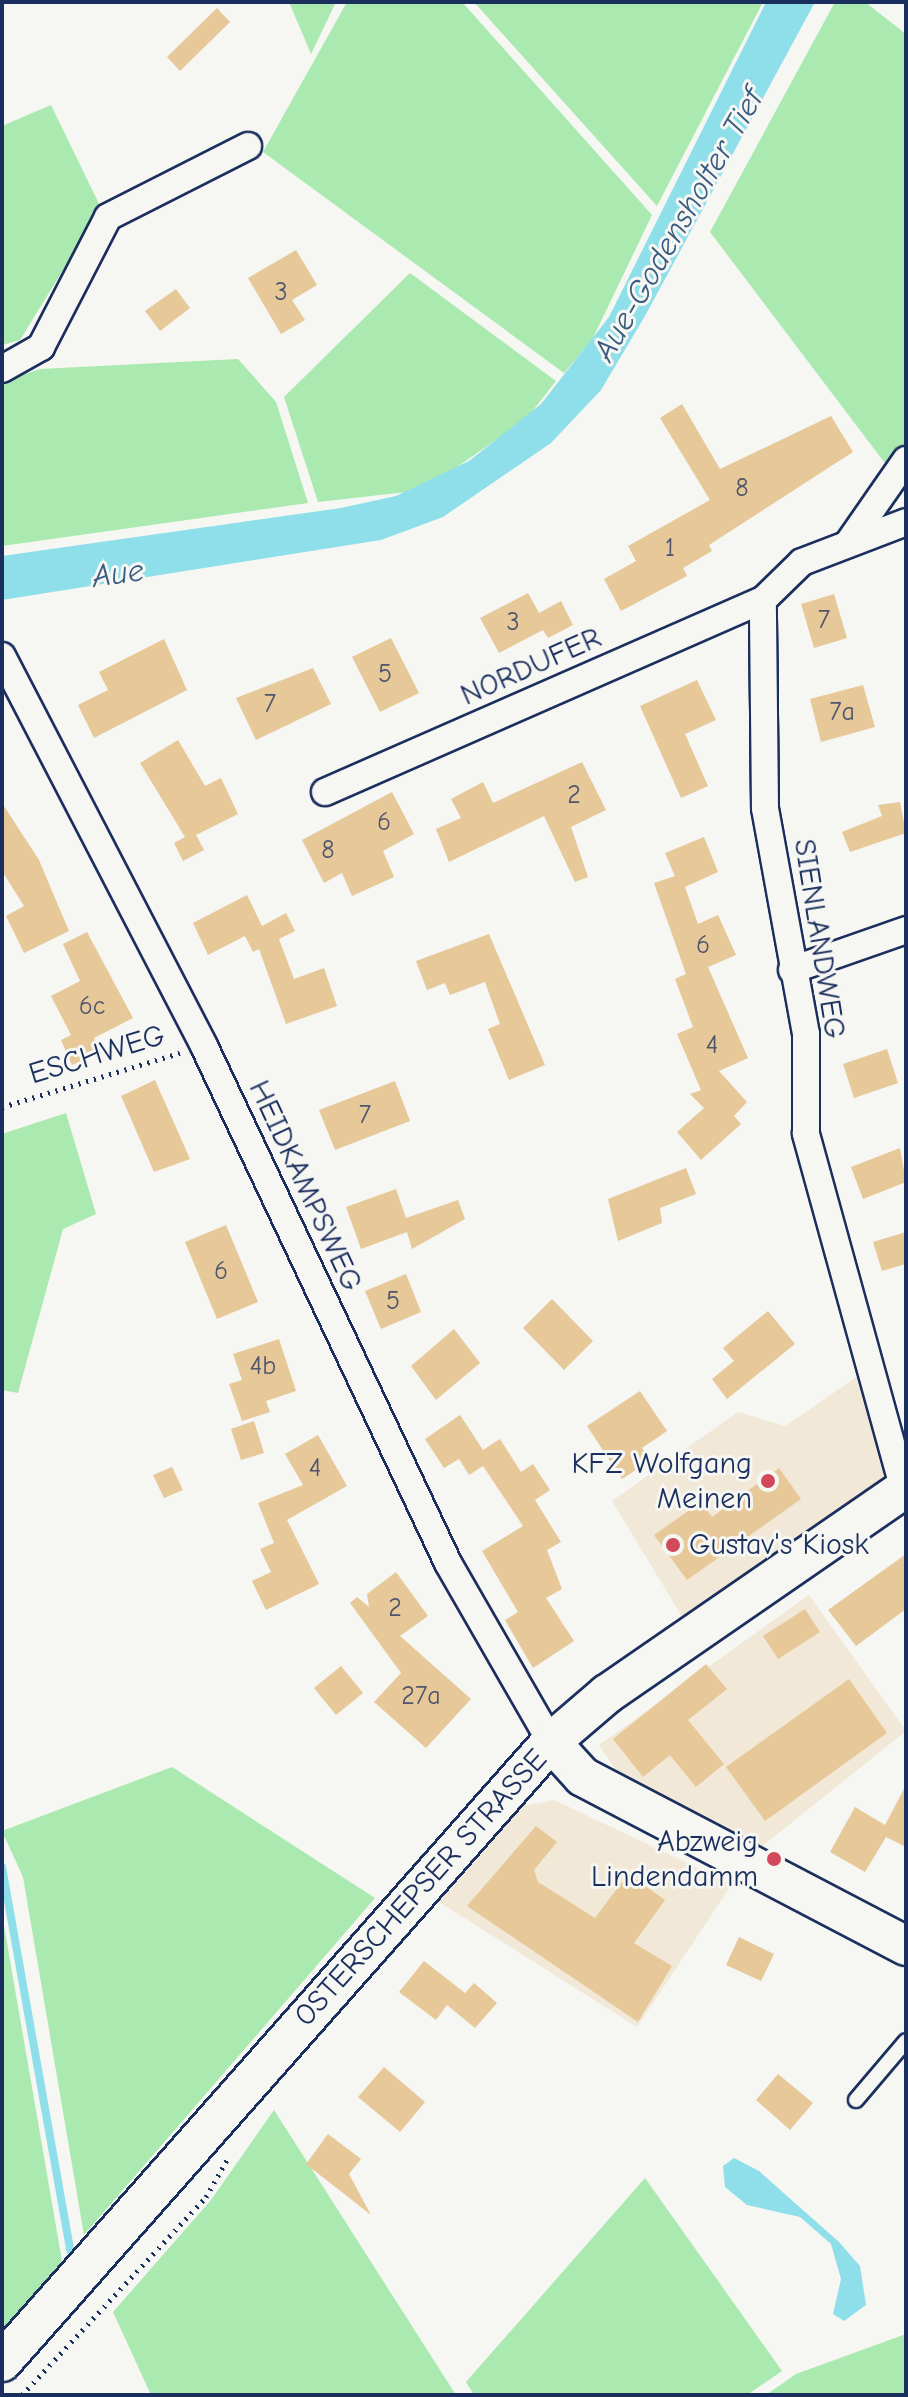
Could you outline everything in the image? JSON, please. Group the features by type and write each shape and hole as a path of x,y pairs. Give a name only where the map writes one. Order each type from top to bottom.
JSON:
{"main road":[{"name":"OSTERSCHEPSER STRASSE","path":"2,2362 551,1742 607,1694 905,1489"},
{"path":"551,1742 583,1777 906,1946"}],"street":[{"path":"2,369 41,347 108,217 248,146"},
{"path":"849,542 906,460"},
{"path":"763,600 802,562 906,522"},
{"name":"NORDUFER","path":"325,792 763,600"},
{"name":"SIENLANDWEG","path":"763,600 765,808 806,1034 806,1133 905,1489"},
{"name":"HEIDKAMPSWEG","path":"2,656 204,1046 448,1563 551,1742"},
{"path":"792,970 906,930"}],"lane":[{"path":"856,2100 906,2041"}],"path":[{"name":"ESCHWEG","path":"2,1107 204,1046"}],"shaded area":[{"path":"864,1372 891,1477 683,1618 612,1501 738,1412 785,1426"},
{"path":"809,1595 906,1731 761,1847 619,1774 599,1745"},
{"path":"554,1800 732,1884 637,2027 439,1902 524,1806"}],"green space":[{"path":"289,2 336,2 311,54"},
{"path":"347,2 462,2 652,215 592,340 564,373 263,152"},
{"path":"474,2 763,2 657,206"},
{"path":"835,2 865,2 906,34 906,491 710,232"},
{"path":"51,105 101,208 20,340 2,345 2,126"},
{"path":"410,273 556,381 527,418 424,490 318,502 284,397"},
{"path":"238,359 276,402 308,503 2,546 2,382 40,369"},
{"path":"66,1113 96,1214 63,1229 18,1393 2,1390 2,1134"},
{"path":"172,1767 375,1898 84,2235 23,1877 2,1831"},
{"path":"2,1914 62,2261 2,2331"},
{"path":"274,2110 456,2395 151,2395 113,2312 211,2200"},
{"path":"645,2178 782,2371 747,2395 474,2395 466,2382"},
{"path":"906,2334 906,2395 766,2395 796,2374"}],"water":[{"path":"766,2 815,2 645,316 601,390 551,443 443,517 381,540 2,600 2,556 341,508 396,496 469,461 541,404 609,317"},
{"path":"734,2158 759,2171 839,2242 860,2266 866,2305 844,2321 833,2314 841,2279 831,2244 800,2217 747,2205 725,2187 723,2166"}],"building":[{"path":"217,8 230,22 180,71 167,57"},
{"path":"296,250 317,285 292,300 305,320 281,334 248,278"},
{"path":"176,289 190,308 160,331 145,311"},
{"path":"682,404 720,469 831,416 853,452 709,545 712,551 683,568 687,576 621,611 604,579 636,561 628,546 710,500 660,418"},
{"path":"528,593 539,613 561,601 573,625 548,638 543,630 499,653 480,618"},
{"path":"834,594 847,638 814,648 801,604"},
{"path":"391,638 419,693 380,712 352,657"},
{"path":"164,639 187,690 94,738 78,705 108,690 99,672"},
{"path":"313,668 331,704 256,740 236,698"},
{"path":"697,680 716,720 685,734 708,786 681,798 640,706"},
{"path":"863,685 875,727 821,742 810,699"},
{"path":"178,740 205,786 221,778 238,814 196,835 204,850 183,861 174,843 185,837 140,763"},
{"path":"582,762 606,810 571,827 588,877 575,882 544,816 449,862 436,829 461,818 451,799 483,782 493,803"},
{"path":"392,792 414,834 383,851 394,877 352,896 342,873 324,883 302,840"},
{"path":"900,802 906,833 850,852 842,832 882,816 878,805"},
{"path":"2,803 39,860 69,931 24,953 6,916 24,906 2,871"},
{"path":"704,837 718,872 685,887 698,924 718,915 736,955 708,967 748,1058 719,1071 747,1102 734,1116 741,1124 701,1160 677,1132 704,1108 690,1094 701,1090 677,1034 693,1027 675,979 686,974 654,883 675,876 665,853"},
{"path":"247,895 262,926 286,913 295,931 279,939 294,979 324,968 337,1006 286,1024 259,949 253,952 245,936 208,955 193,923"},
{"path":"87,932 133,1018 94,1038 100,1053 72,1065 61,1040 71,1035 51,996 80,981 63,944"},
{"path":"489,934 545,1065 509,1080 488,1029 500,1024 485,982 450,995 445,983 427,990 416,961"},
{"path":"887,1049 898,1083 854,1098 843,1064"},
{"path":"155,1080 190,1159 154,1172 121,1096"},
{"path":"395,1081 410,1121 335,1150 319,1110"},
{"path":"900,1148 906,1182 863,1199 851,1167"},
{"path":"686,1168 696,1194 660,1208 662,1223 618,1241 608,1199"},
{"path":"396,1189 406,1218 458,1200 465,1219 412,1249 407,1232 361,1249 346,1207"},
{"path":"226,1225 258,1302 217,1319 185,1242"},
{"path":"906,1232 906,1264 882,1271 873,1242"},
{"path":"406,1274 421,1312 381,1329 365,1291"},
{"path":"552,1299 593,1341 564,1370 523,1328"},
{"path":"768,1311 795,1344 727,1399 712,1379 734,1361 723,1348"},
{"path":"454,1329 480,1363 436,1400 411,1366"},
{"path":"279,1339 296,1391 266,1401 270,1412 242,1421 229,1384 242,1380 233,1354"},
{"path":"640,1391 667,1431 642,1448 651,1460 622,1479 587,1426"},
{"path":"460,1415 483,1450 500,1439 521,1472 533,1464 550,1490 535,1500 561,1542 547,1550 562,1589 546,1598 574,1641 533,1668 505,1620 518,1612 482,1551 523,1526 483,1466 469,1475 459,1459 444,1468 425,1439"},
{"path":"254,1421 264,1453 241,1460 231,1429"},
{"path":"318,1435 347,1486 287,1520 319,1584 266,1610 252,1581 271,1572 260,1549 274,1543 258,1503 303,1485 285,1454"},
{"path":"172,1467 183,1490 164,1498 153,1475"},
{"path":"779,1468 801,1499 687,1580 654,1535 701,1502 712,1517"},
{"path":"906,1554 906,1609 856,1646 828,1610"},
{"path":"396,1572 428,1616 400,1636 471,1699 426,1748 374,1702 401,1673 350,1603 357,1597 369,1607 367,1594"},
{"path":"805,1609 820,1632 778,1659 763,1636"},
{"path":"706,1664 727,1689 688,1720 724,1764 696,1787 670,1755 643,1777 613,1739"},
{"path":"341,1666 363,1693 336,1715 314,1688"},
{"path":"849,1679 887,1733 765,1821 726,1767"},
{"path":"906,1785 906,1847 886,1837 865,1872 830,1852 855,1807 885,1825"},
{"path":"536,1826 557,1842 534,1870 538,1882 595,1918 628,1874 665,1900 634,1943 672,1966 638,2022 467,1906"},
{"path":"739,1937 774,1954 761,1981 726,1965"},
{"path":"424,1961 465,1993 474,1983 497,2003 475,2028 447,2005 436,2020 399,1992"},
{"path":"384,2067 425,2102 400,2132 358,2097"},
{"path":"778,2074 813,2103 790,2130 756,2100"},
{"path":"328,2134 361,2159 349,2174 371,2215 306,2164"}],"waterway":[{"path":"2,1867 70,2250"}],"place":[{"name":"KFZ Wolfgang Meinen","path":"768,1481"},
{"name":"Gustav's Kiosk","path":"673,1545"},
{"name":"Abzweig Lindendamm","path":"774,1859"}],"water label":[{"name":"Aue-Godensholter Tief","path":"679,225"},
{"name":"Aue","path":"118,574"}]}
